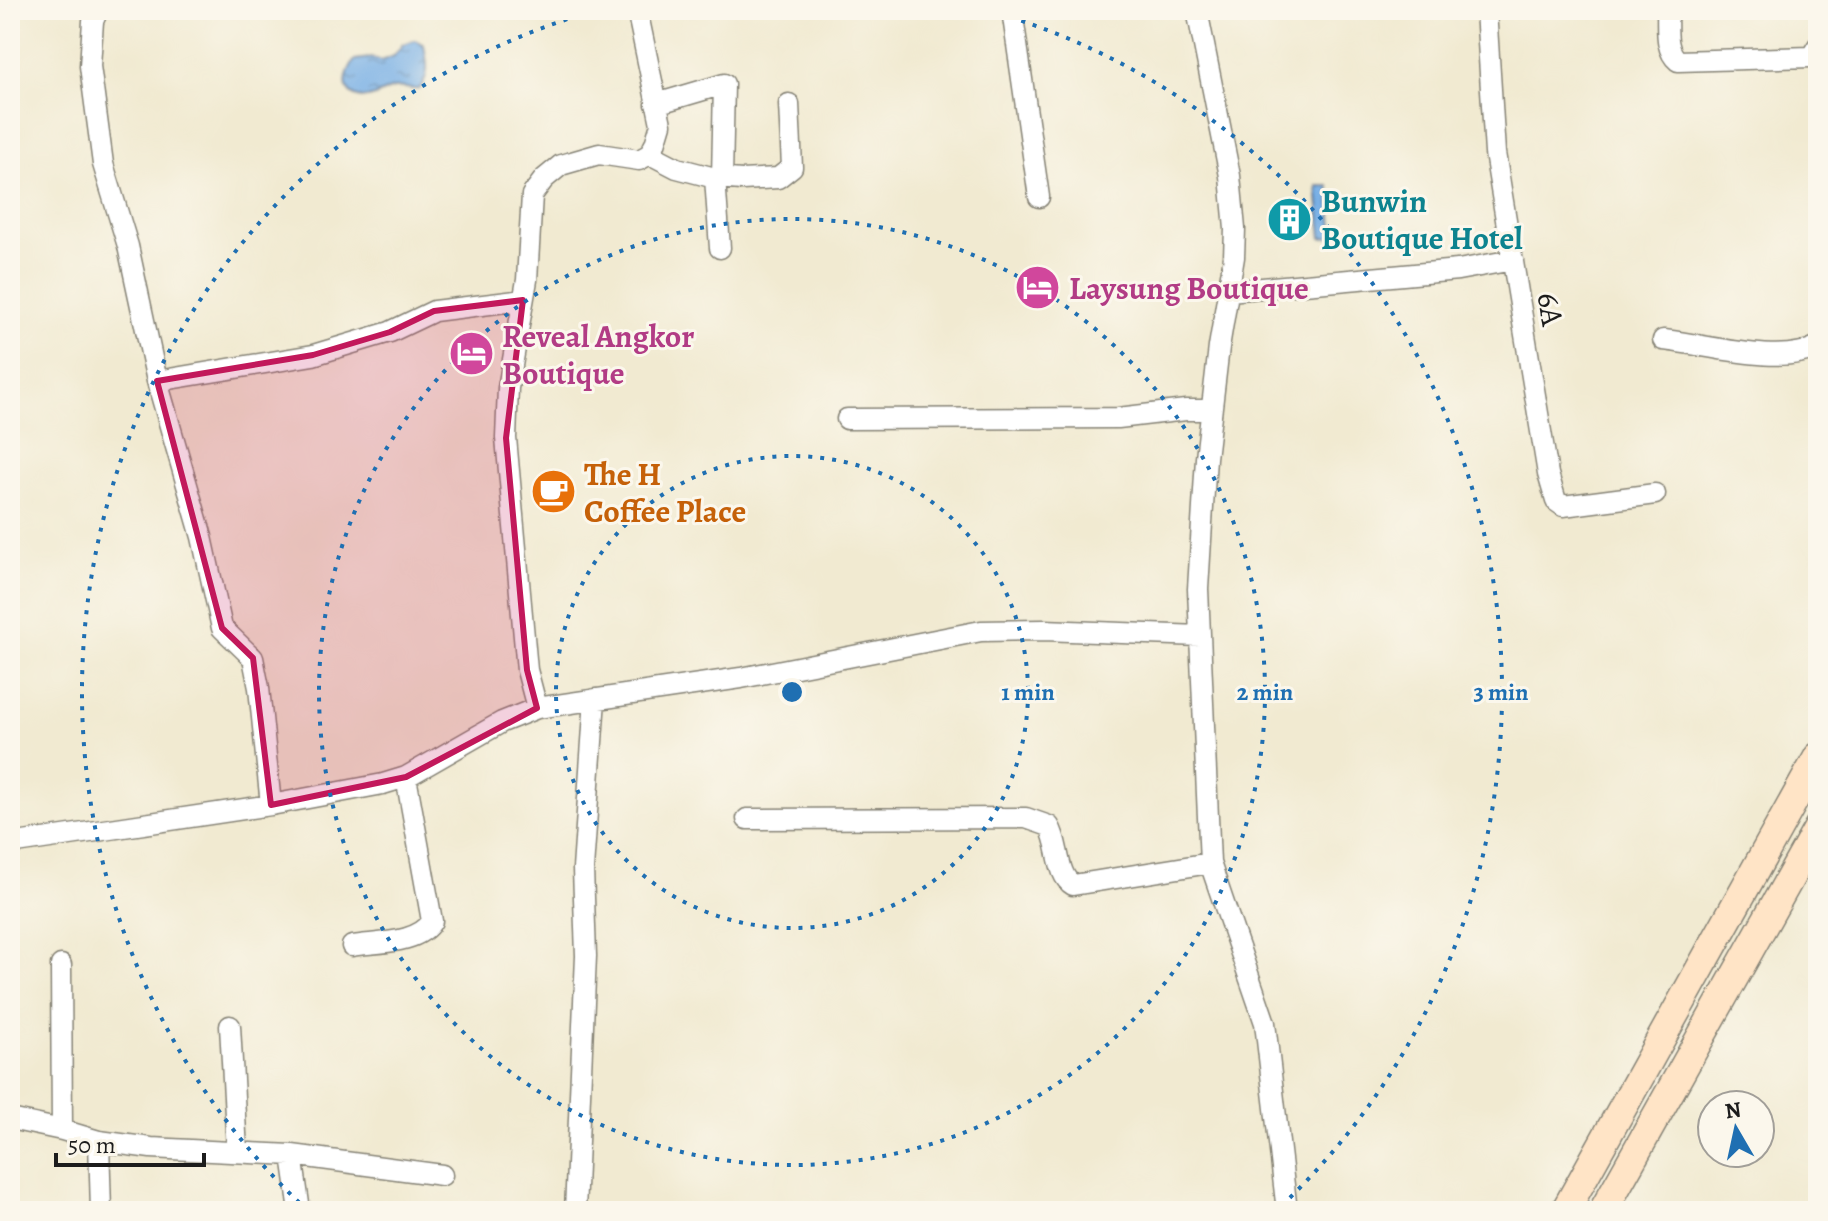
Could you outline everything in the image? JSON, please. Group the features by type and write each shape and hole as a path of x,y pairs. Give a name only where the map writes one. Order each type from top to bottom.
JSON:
{"main road":[{"path":"1565,1211 1818,757"},
{"path":"1603,1211 1818,828"}],"street":[{"path":"98,10 93,21 90,66 103,164 128,246 157,381 202,537 222,628 253,658 271,805"},
{"path":"537,708 527,670 506,438 508,388 523,300 532,195 544,179 561,165 599,154 639,160 650,154 660,134 661,124 637,10"},
{"path":"1012,10 1039,197"},
{"path":"1197,10 1230,176 1235,229 1234,257 1211,410 1198,589 1210,863 1265,1023 1287,1211"},
{"name":"6A","path":"1486,10 1495,153 1548,474 1556,501 1563,506 1655,494"},
{"path":"1667,10 1668,46 1671,55 1678,61 1811,57 1818,46"},
{"path":"656,104 724,84 718,178 720,248"},
{"path":"650,154 677,168 718,178 778,178 792,167 789,104"},
{"path":"1229,291 1458,270 1513,260"},
{"path":"157,381 313,355 390,332 434,311 523,300"},
{"path":"1663,340 1786,355 1818,346"},
{"path":"847,419 1118,418 1211,410"},
{"path":"10,844 271,805 406,777 502,722 537,708 741,678 981,631 1044,630 1200,636"},
{"path":"575,1211 585,984 583,869 595,699"},
{"path":"352,946 416,936 427,930 432,921 406,777"},
{"path":"747,819 1026,818 1049,826 1058,843 1064,875 1067,882 1073,885 1210,863"},
{"path":"61,965 62,1130"},
{"path":"230,1026 237,1151"},
{"path":"10,1119 99,1141 151,1148 292,1155 442,1175"},
{"path":"99,1141 101,1211"},
{"path":"292,1155 300,1211"}],"highlighted area":[{"path":"523,300 506,438 527,670 537,708 406,777 271,805 253,658 222,628 157,381 313,355 390,332 434,311"}],"water":[{"path":"415,40 424,45 427,63 427,73 419,89 394,88 368,98 351,93 346,83 355,60 371,58 382,61 394,56 403,44"},
{"path":"1317,186 1329,186 1334,237 1322,238"}],"place":[{"name":"Bunwin Boutique Hotel","path":"1290,219"},
{"name":"Laysung Boutique","path":"1038,288"},
{"name":"Reveal Angkor Boutique","path":"471,354"},
{"name":"The H Coffee Place","path":"553,492"}]}
